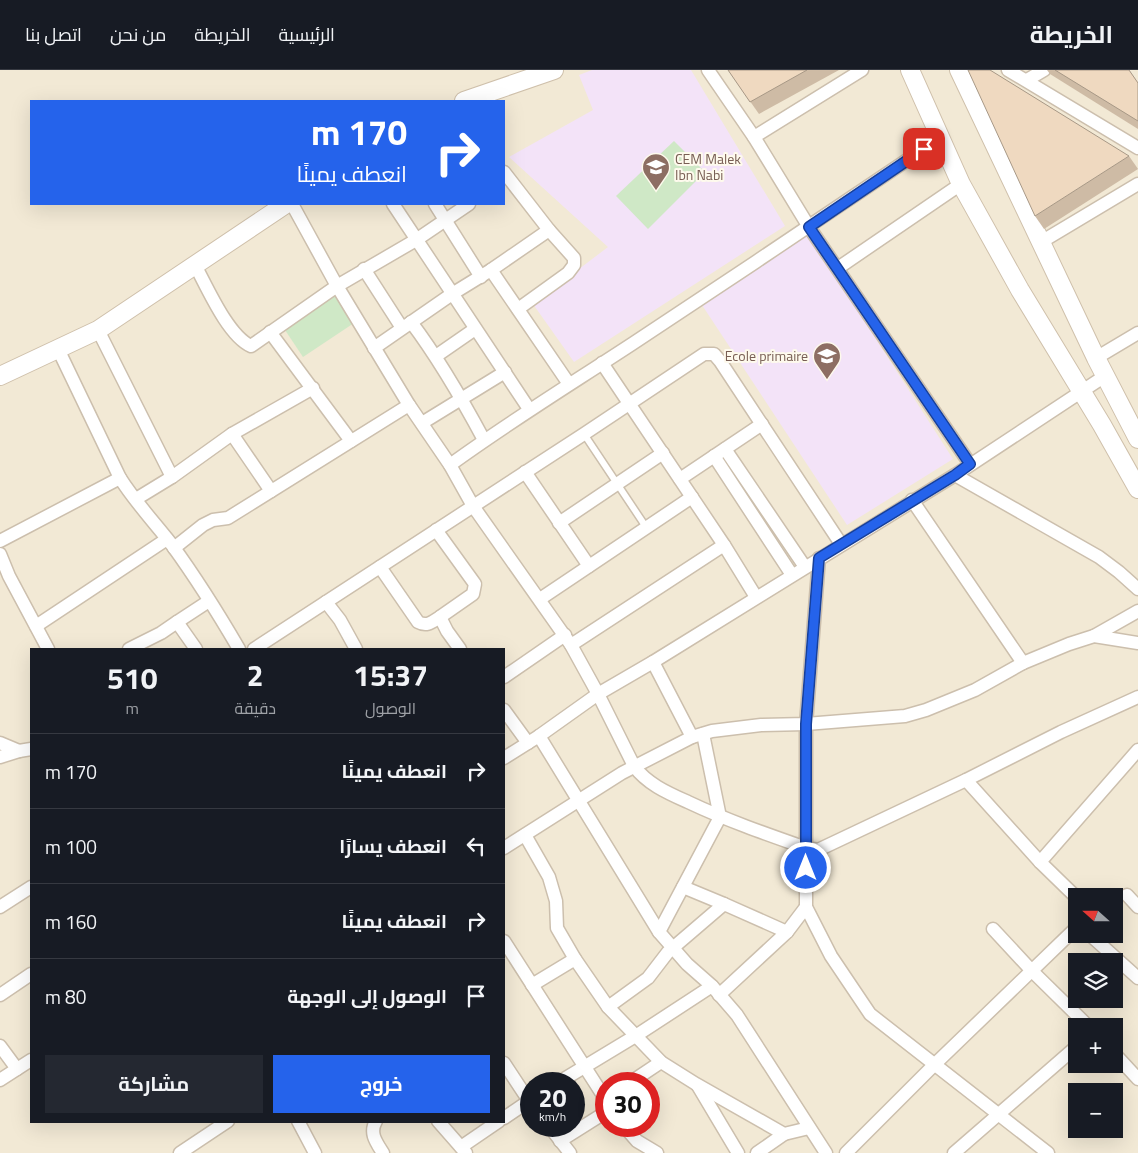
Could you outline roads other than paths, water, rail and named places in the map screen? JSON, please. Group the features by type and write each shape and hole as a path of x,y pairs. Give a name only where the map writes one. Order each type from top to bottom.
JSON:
{"main road":[{"path":"467,100 554,70"},
{"path":"910,70 961,184 1020,290 1138,489"},
{"path":"959,70 1096,358 1138,439"},
{"path":"0,376 98,330 285,205"}],"street":[{"path":"708,70 754,137 809,227 970,464"},
{"path":"754,137 862,70"},
{"path":"1008,70 1138,148"},
{"path":"1027,80 1044,70"},
{"path":"450,465 529,409 809,227 940,138"},
{"path":"505,178 574,258 574,265 568,273 518,309"},
{"path":"838,268 961,184"},
{"path":"1041,242 1138,184"},
{"path":"293,205 337,286 409,405 450,465 473,506 568,640 598,694 634,766 641,776 654,785 720,817 806,848 818,850 966,780 1061,732 1138,697"},
{"path":"393,205 529,409"},
{"path":"436,205 486,274 518,309 569,384"},
{"path":"195,265 230,328 244,343 251,346 337,286 416,240 468,205"},
{"path":"374,348 549,230"},
{"path":"364,269 407,325 436,356 484,440"},
{"path":"436,356 475,329"},
{"path":"98,330 172,477"},
{"path":"270,332 351,441"},
{"path":"1096,358 1138,333"},
{"path":"58,349 120,478 170,543 238,648"},
{"path":"257,648 270,644 326,602 704,354 710,353 720,361 841,544"},
{"path":"602,363 724,545 756,597"},
{"path":"422,423 505,372"},
{"path":"505,757 598,694 955,475 1081,390 1105,376"},
{"path":"136,500 232,434 312,388"},
{"path":"36,626 170,543 213,520 228,518 409,405"},
{"path":"680,479 762,424"},
{"path":"232,434 271,491"},
{"path":"720,452 805,567"},
{"path":"720,452 792,575"},
{"path":"559,523 662,453"},
{"path":"525,472 589,566"},
{"path":"955,475 1099,557 1138,589"},
{"path":"0,541 120,478"},
{"path":"540,599 692,497"},
{"path":"912,500 1023,663"},
{"path":"380,567 418,622 423,625 428,624 440,617 473,594 475,589 473,580 436,530"},
{"path":"505,676 724,545"},
{"path":"0,554 47,648"},
{"path":"819,558 806,724 806,907 831,956 870,1014 1048,1153"},
{"path":"131,648 162,633 209,601"},
{"path":"326,602 340,620 355,648"},
{"path":"505,847 634,766 697,736 712,731 761,725 806,724 905,716 926,710 975,690 1023,663 1054,649 1094,636 1138,611"},
{"path":"440,617 459,648"},
{"path":"177,622 195,648"},
{"path":"1094,636 1138,642"},
{"path":"653,662 697,736 720,817 659,932"},
{"path":"505,711 528,743"},
{"path":"539,736 659,932 687,964 737,1015 826,1153"},
{"path":"0,743 25,750"},
{"path":"0,757 25,750"},
{"path":"1040,862 1138,750"},
{"path":"966,780 1040,862 1068,889"},
{"path":"525,835 549,877 556,901 558,928 575,959 608,1007 661,1062 784,1134"},
{"path":"682,887 787,932"},
{"path":"0,907 30,888"},
{"path":"1127,895 1138,907"},
{"path":"608,1007 648,978 662,958 724,904"},
{"path":"575,1072 715,991 787,932 806,907"},
{"path":"994,929 1032,971 1080,1018"},
{"path":"846,1153 1068,936"},
{"path":"505,943 595,1082"},
{"path":"1099,943 1138,978"},
{"path":"532,985 575,959"},
{"path":"0,995 30,975"},
{"path":"0,1046 17,1069"},
{"path":"960,1151 1068,1054"},
{"path":"0,1080 30,1061"},
{"path":"646,1072 661,1062"},
{"path":"1123,1063 1138,1079"},
{"path":"505,1064 520,1086"},
{"path":"696,1084 738,1153"},
{"path":"505,1117 520,1108"},
{"path":"560,1141 595,1119"},
{"path":"180,1153 225,1123"},
{"path":"299,1123 314,1152"},
{"path":"375,1123 372,1128 372,1134 383,1153"},
{"path":"440,1123 464,1150 497,1123"},
{"path":"758,1153 784,1134 809,1128"},
{"path":"557,1137 570,1153"},
{"path":"633,1137 637,1142 657,1153"}],"lane":[{"path":"584,434 646,527"}],"place":[{"name":"CEM Malek Ibn Nabi","path":"656,191"},
{"name":"Ecole primaire","path":"827,380"}]}
